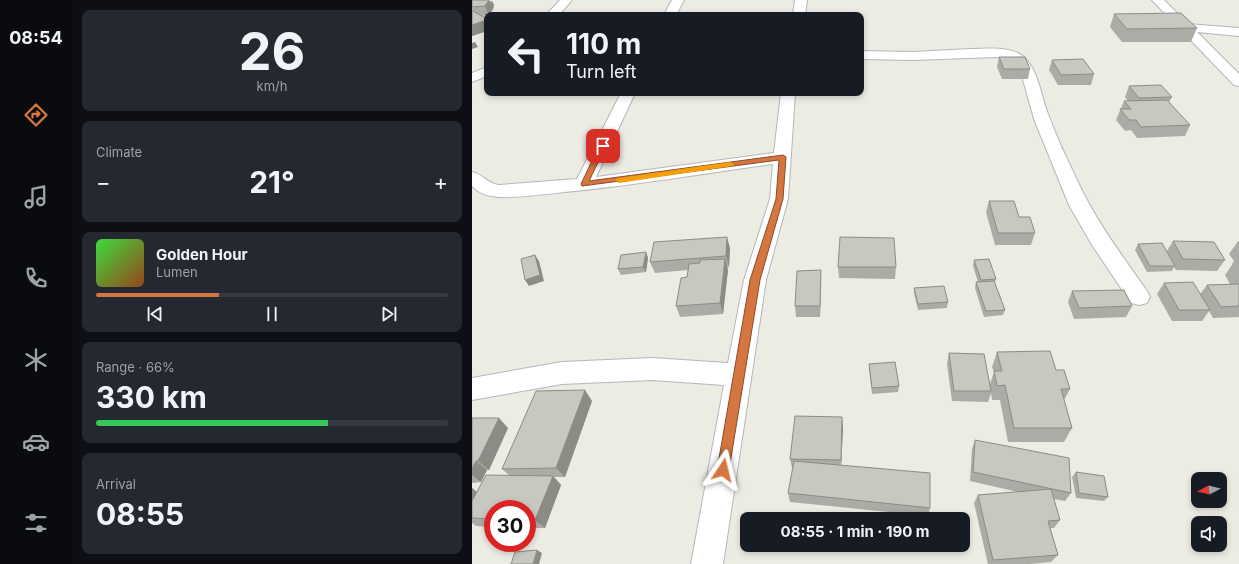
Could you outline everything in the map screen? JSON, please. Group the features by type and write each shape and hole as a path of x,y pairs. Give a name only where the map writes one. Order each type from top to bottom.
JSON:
{"street":[{"path":"555,12 566,0"},
{"path":"672,12 678,0"},
{"path":"800,12 802,0"},
{"path":"1158,0 1239,82"},
{"path":"1184,27 1239,32"},
{"path":"864,55 921,56 1002,54 1014,56 1020,60 1031,84 1039,111 1070,186 1093,231 1138,297"},
{"path":"472,78 484,72"},
{"path":"584,184 627,96"},
{"path":"707,564 755,280 779,199 788,96"},
{"path":"472,177 486,189 499,191 584,184 783,157"},
{"path":"472,389 569,373 652,369 739,376"}],"building":[{"path":"472,0 489,0 485,6 472,7"},
{"path":"472,11 484,17 484,21 472,25"},
{"path":"1181,13 1197,28 1127,29 1114,14"},
{"path":"999,57 1025,57 1030,69 1004,69"},
{"path":"1083,59 1094,74 1061,75 1052,60"},
{"path":"1161,85 1172,97 1139,98 1129,86"},
{"path":"1167,100 1190,125 1141,127 1136,120 1129,120 1120,109 1131,109 1124,101"},
{"path":"989,201 1014,201 1019,217 1030,217 1035,233 998,233"},
{"path":"727,237 726,256 650,262 654,242"},
{"path":"840,237 894,238 896,267 838,267"},
{"path":"1173,241 1214,242 1225,260 1183,259"},
{"path":"1162,243 1175,266 1150,266 1138,244"},
{"path":"646,252 643,267 618,269 621,255"},
{"path":"535,255 540,275 525,280 521,259"},
{"path":"725,259 720,303 676,306 681,278 687,277 689,264 700,263 700,260"},
{"path":"989,259 996,279 981,280 974,260"},
{"path":"821,270 820,306 795,306 797,271"},
{"path":"994,281 1005,310 986,311 976,282"},
{"path":"1193,282 1210,310 1179,310 1164,283"},
{"path":"1239,284 1239,306 1221,307 1207,285"},
{"path":"944,286 948,302 918,304 914,288"},
{"path":"1124,290 1132,306 1079,308 1072,291"},
{"path":"1050,351 1056,370 1064,370 1070,389 1061,389 1072,428 1014,428 1005,385 997,386 994,371 1002,371 997,352"},
{"path":"949,353 984,354 991,391 954,391"},
{"path":"895,362 899,386 872,388 869,364"},
{"path":"585,390 556,468 502,469 536,391"},
{"path":"795,416 842,417 841,460 790,459"},
{"path":"472,418 499,418 478,461 476,461 472,469"},
{"path":"975,440 1069,458 1071,493 973,472"},
{"path":"794,461 930,473 930,508 788,493"},
{"path":"1076,472 1104,476 1108,497 1079,493"},
{"path":"486,475 553,476 536,518 536,500 484,500 484,519 472,518 472,501"},
{"path":"1051,489 1060,520 1048,521 1058,555 993,560 978,495"},
{"path":"537,550 533,564 511,564 515,552 536,552"}],"slow traffic":[{"path":"619,180 730,164"}],"route":[{"path":"603,146 584,184 616,181 783,157 779,199 755,280 723,470"}]}
